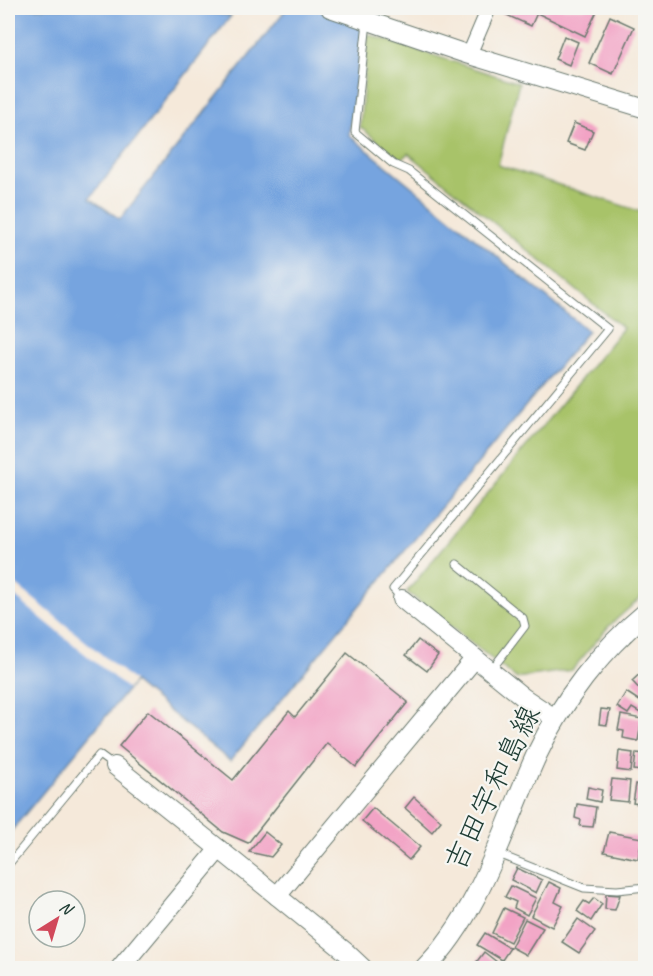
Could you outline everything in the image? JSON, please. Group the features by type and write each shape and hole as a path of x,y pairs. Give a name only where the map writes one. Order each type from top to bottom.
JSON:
{"main road":[{"name":"吉田宇和島線","path":"425,969 470,905 495,853 538,751 556,719 586,675 610,647 645,613"}],"street":[{"path":"330,8 469,55 645,109"},
{"path":"469,55 489,8"},
{"path":"402,599 490,671 556,719"},
{"path":"277,896 475,658"},
{"path":"115,766 277,896 363,969"},
{"path":"120,969 219,849"}],"lane":[{"path":"365,20 355,132 393,164 409,171 608,329 393,589 402,599"},
{"path":"457,564 523,618 525,626 490,671"},
{"path":"8,865 99,755 115,766"},
{"path":"495,853 584,888 617,890 645,887"}],"green space":[{"path":"368,34 519,83 498,165 645,213 645,594 609,626 572,670 516,678 407,592 623,328 408,153 401,160 360,127"}],"water":[{"path":"8,8 182,8 231,16 90,198 120,219 287,8 366,8 349,135 588,331 230,761 134,682 8,835"}],"pier":[{"path":"8,578 134,681 128,689 8,591"}],"building":[{"path":"502,8 598,9 585,36 537,13 531,26 500,12"},
{"path":"610,16 634,27 613,74 589,63"},
{"path":"564,36 578,42 569,65 555,59"},
{"path":"574,123 593,131 585,150 566,143"},
{"path":"418,640 438,655 427,671 406,655"},
{"path":"347,653 408,702 356,767 327,743 248,843 223,832 119,746 148,711 233,780 289,711 295,717"},
{"path":"646,668 646,696 632,681"},
{"path":"626,692 646,705 642,714 632,708 628,714 617,707"},
{"path":"601,709 610,710 607,725 599,724"},
{"path":"621,715 642,719 638,741 623,738 624,731 618,730"},
{"path":"619,751 633,753 631,772 617,770"},
{"path":"636,753 645,754 643,771 634,770"},
{"path":"612,779 630,781 628,802 609,800"},
{"path":"636,784 646,786 646,805 633,803"},
{"path":"588,787 602,790 600,802 586,799"},
{"path":"414,797 441,821 432,832 405,808"},
{"path":"577,804 596,807 593,827 580,826 581,820 575,818"},
{"path":"373,808 420,847 409,860 362,821"},
{"path":"265,832 281,845 271,857 249,852"},
{"path":"609,832 642,838 638,859 604,852"},
{"path":"517,868 542,880 536,893 511,880"},
{"path":"549,882 561,888 555,902 563,906 552,927 531,916"},
{"path":"511,886 536,898 527,915 514,908 516,902 505,897"},
{"path":"606,894 620,895 615,910 605,909"},
{"path":"594,898 602,904 591,921 577,911 584,901 589,904"},
{"path":"504,908 523,917 510,942 492,933"},
{"path":"525,919 543,928 526,955 511,947"},
{"path":"578,919 595,931 579,953 562,942"},
{"path":"485,933 510,948 502,960 477,945"},
{"path":"484,952 502,966 501,968 472,968"}]}
